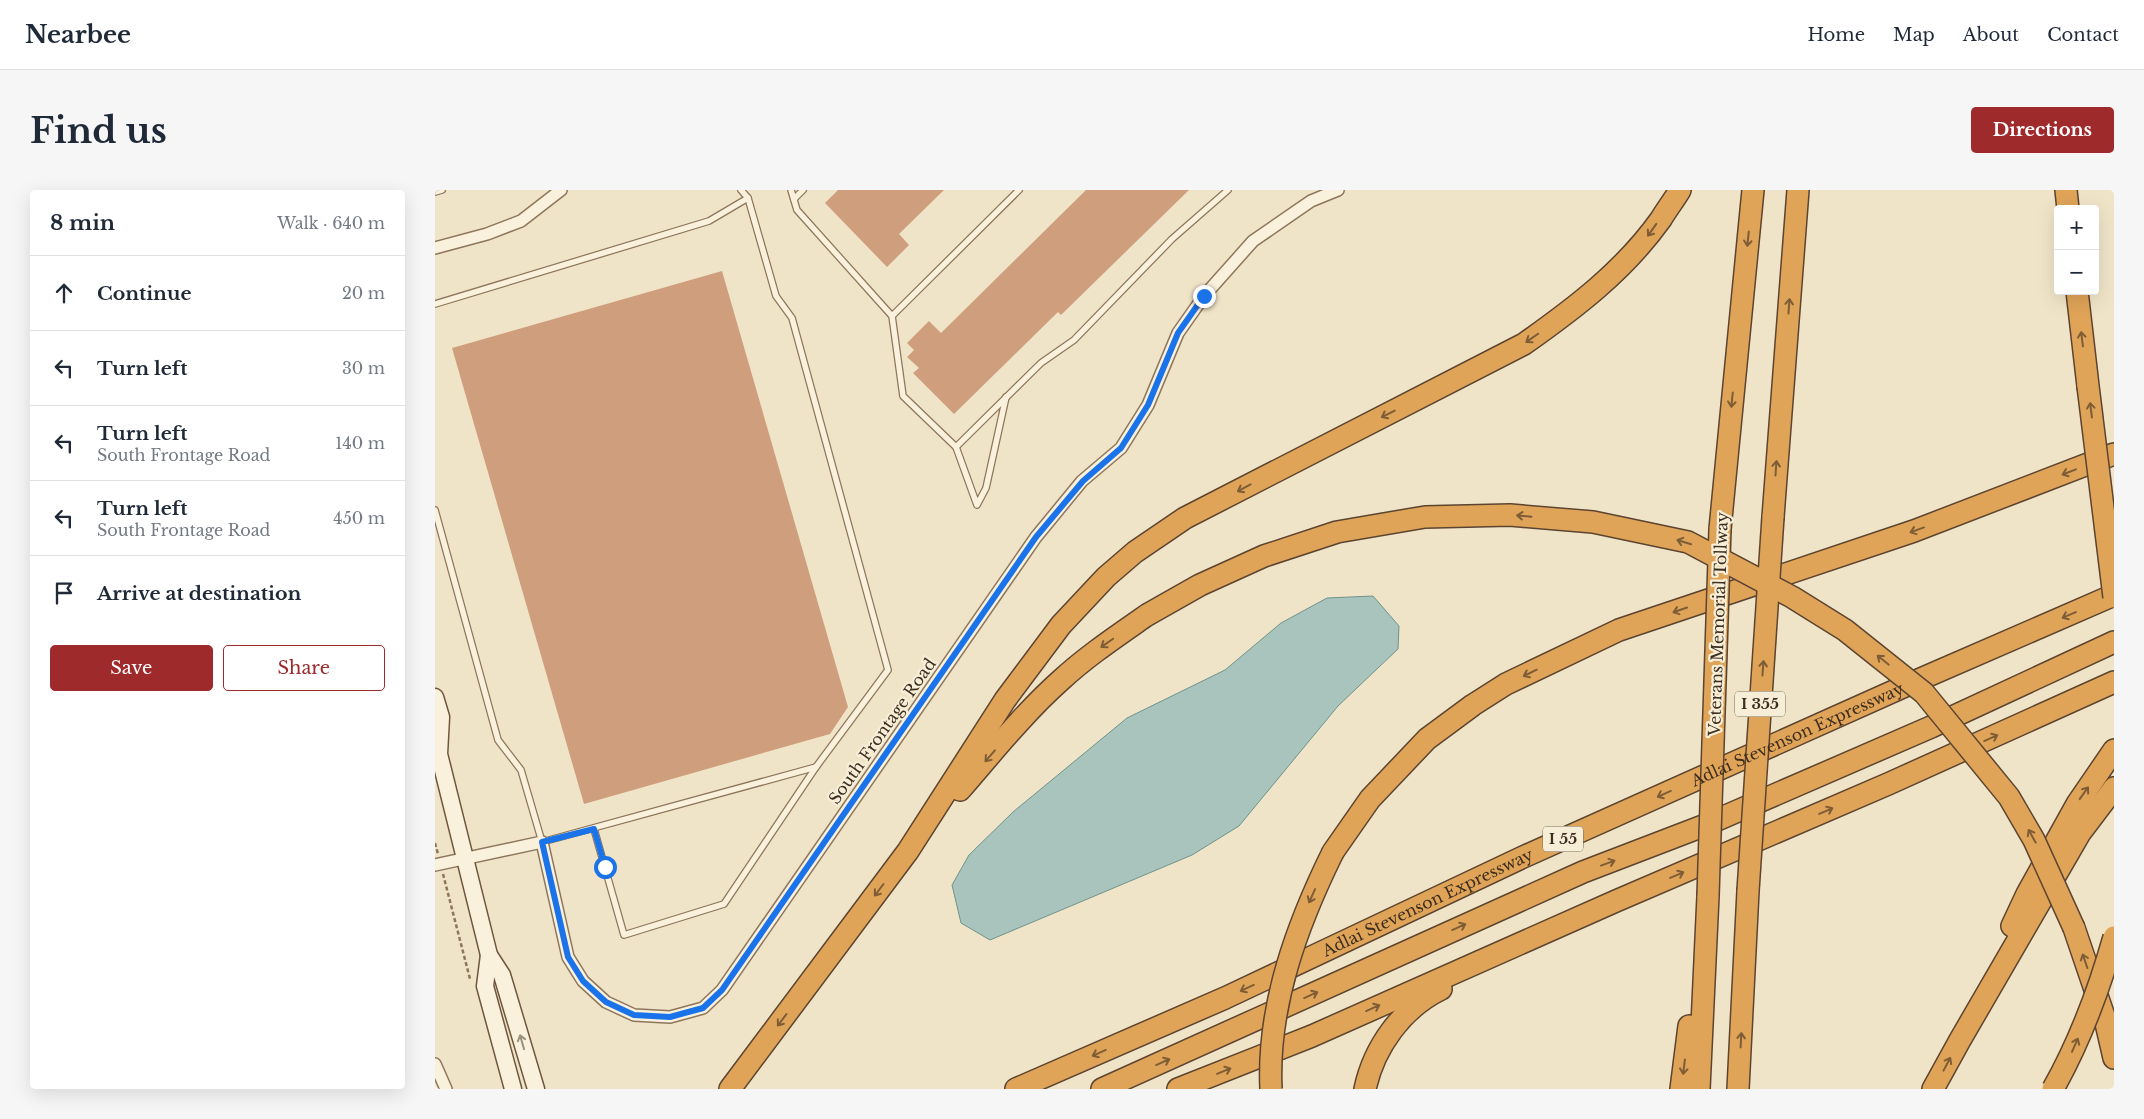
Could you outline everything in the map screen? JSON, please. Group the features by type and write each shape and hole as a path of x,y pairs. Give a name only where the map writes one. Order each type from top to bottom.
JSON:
{"highway":[{"path":"730,1089 908,850 1005,700 1055,632 1106,577 1135,552 1185,518 1523,344 1570,312 1619,270 1648,238 1680,190"},
{"name":"Veterans Memorial Tollway","path":"1699,1089 1708,905 1720,529 1753,190"},
{"name":"I 355","path":"1738,1089 1748,891 1797,190"},
{"path":"2066,190 2068,205"},
{"path":"2077,295 2114,596"},
{"path":"1271,1089 1273,1043 1282,987 1307,907 1333,852 1370,799 1427,739 1473,705 1506,684 1619,630 1914,532 2114,454"},
{"path":"908,850 1015,726 1061,680 1099,648 1147,616 1200,585 1264,556 1337,532 1425,517 1510,515 1593,522 1687,542 1792,597 1845,630 1924,693 2009,797 2035,840 2074,928 2105,1019 2114,1058"},
{"name":"Adlai Stevenson Expressway","path":"1016,1089 1225,998 1521,858 1923,678 2114,596"},
{"name":"I 55","path":"1102,1089 1583,872 1703,826 1931,727 2114,642"},
{"path":"1178,1089 1312,1036 1616,901 1887,784 2114,682"},
{"path":"1960,1040 2027,894 2077,804 2114,750"},
{"path":"1933,1089 2080,833 2114,788"},
{"path":"1365,1089 1374,1061 1387,1036 1411,1010 1436,992 1589,918 1616,901"},
{"path":"1681,1089 1695,961 1708,905"},
{"path":"2053,1089 2065,1068 2090,1010 2114,938"}],"street":[{"path":"435,248 487,234 521,221 561,190"},
{"name":"South Frontage Road","path":"542,842 568,957 583,981 606,1002 634,1015 670,1017 703,1008 722,990 1036,537 1083,481 1121,448 1148,405 1178,333 1204,296 1253,241 1311,201 1338,190"},
{"path":"435,697 441,717 437,750 489,955 502,975 535,1089"},
{"path":"438,864 465,860 542,842"},
{"path":"489,955 485,986 513,1089"},
{"path":"435,1064 445,1089"}],"lane":[{"path":"435,192 442,190"},
{"path":"594,829 624,935 724,904 816,767 888,670 792,318 776,296 747,198 741,190"},
{"path":"791,190 797,210 892,316 903,396 957,447 977,505 985,488 1006,397"},
{"path":"794,199 803,190"},
{"path":"892,316 1019,190"},
{"path":"957,447 1041,362 1075,340 1172,239 1228,190"},
{"path":"435,304 709,221 747,198"},
{"path":"435,510 499,740 521,770 542,842 816,767"}],"path":[{"path":"435,843 438,864 472,986"}],"water":[{"path":"1373,596 1399,626 1398,649 1338,706 1239,826 1192,855 990,940 961,923 952,885 969,855 1013,812 1127,718 1225,670 1281,623 1327,598"}],"building":[{"path":"838,190 944,190 899,234 909,245 887,267 825,203"},
{"path":"1086,190 1189,190 1061,315 1058,312 954,414 913,373 919,368 907,357 914,350 907,343 929,321 941,333"},
{"path":"722,271 848,707 830,734 584,804 452,348"}],"route":[{"path":"605,867 594,829 542,842 546,868 568,957 583,981 606,1002 634,1015 670,1017 703,1008 722,990 1036,537 1083,481 1121,448 1148,405 1178,333 1204,296"}]}
